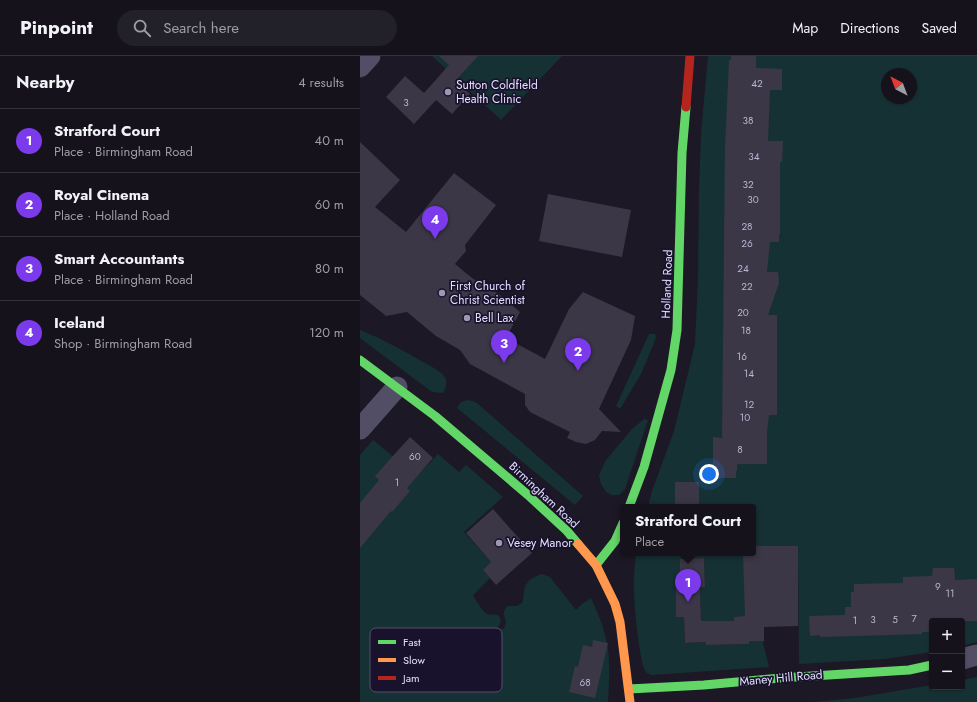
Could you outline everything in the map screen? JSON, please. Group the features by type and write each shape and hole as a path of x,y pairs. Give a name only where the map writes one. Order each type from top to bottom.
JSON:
{"street":[{"path":"360,67 370,56"},
{"name":"Holland Road","path":"630,504 644,467 669,378 677,330 682,153 690,56"},
{"name":"Birmingham Road","path":"360,360 435,416 528,495 567,531 596,565 616,604 620,622 630,702"},
{"path":"360,428 397,387"},
{"path":"596,565 615,541 620,530"},
{"path":"965,658 977,655"},
{"name":"Maney Hill Road","path":"629,689 909,670 929,666"}],"green space":[{"path":"432,56 562,56 501,120"},
{"path":"708,56 977,56 977,642 965,645 965,618 929,618 929,652 885,659 799,664 798,546 756,546 756,504 649,504 674,431 695,344 701,133"},
{"path":"360,330 400,349 440,372 446,380 446,387 443,393 432,392 360,338"},
{"path":"649,334 655,334 656,338 641,374 620,409 616,406"},
{"path":"466,400 477,403 583,496 575,505 457,408 460,403"},
{"path":"644,419 648,420 625,489 619,495 612,495 606,492 601,484 599,475 606,460 632,429"},
{"path":"373,440 417,476 438,454 459,472 466,465 503,497 464,532 491,562 483,570 490,578 473,595 485,613 488,615 499,616 501,621 498,628 370,628 370,692 502,692 502,629 504,629 506,622 504,613 505,609 507,606 516,606 522,603 526,584 533,578 542,574 550,577 576,610 591,598 602,623 608,647 608,702 360,702 360,455"},
{"path":"636,556 744,556 764,616 734,617 734,621 701,621 700,587 705,587 704,558 680,559 680,587 676,587 676,617 684,617 685,643 706,642 706,645 749,644 749,641 764,641 763,643 769,667 649,674 646,672 644,667 640,648 635,610 634,583"},
{"path":"977,677 977,702 812,702 855,698 929,686 929,690 965,690 965,679"}],"building":[{"path":"439,56 478,56 455,81 470,94 452,114 436,100 414,124 386,97 405,76 424,93 449,65"},
{"path":"731,56 756,56 756,68 782,69 782,90 770,90 768,141 783,141 782,162 780,162 780,234 779,242 770,242 767,272 778,272 779,283 768,315 777,315 777,415 769,415 767,432 767,464 737,464 736,478 713,478 713,437 722,438 725,148 729,60 731,60"},
{"path":"360,142 400,180 375,207 406,232 454,173 496,205 465,245 466,251 455,264 472,278 499,294 520,312 506,338 545,359 569,309 583,292 635,316 631,340 599,409 621,432 602,431 595,440 586,444 567,438 570,432 530,412 525,405 525,394 470,364 460,350 436,336 407,312 386,316 360,295"},
{"path":"548,194 631,210 622,257 539,241"},
{"path":"410,437 433,458 407,488 410,491 360,548 360,503 379,480 375,476"},
{"path":"675,482 699,482 699,504 675,504"},
{"name":"Vesey Manor","path":"493,509 532,553 496,585 483,570 491,562 466,533"},
{"path":"756,546 798,546 798,626 764,627 764,641 749,641 749,644 706,645 706,642 685,643 684,617 676,617 676,587 680,587 680,559 704,558 705,587 700,587 701,621 734,621 734,617 745,616 743,556 756,556"},
{"path":"933,568 954,568 955,580 977,579 977,621 965,621 965,618 929,618 929,632 922,632 922,634 810,636 809,616 845,615 845,607 851,607 851,592 854,592 854,584 903,583 903,577 932,576"},
{"path":"593,640 608,643 595,698 569,692 575,666 578,667 583,645 592,647"}],"traffic: fast":[{"path":"630,504 644,467 671,370 677,330 682,153 686,107"},
{"path":"360,360 435,416 528,495 567,531 578,544"},
{"path":"596,565 615,541 620,530"},
{"path":"629,689 909,670 929,666"}],"traffic: slow":[{"path":"578,544 596,565 615,604 620,622 630,702"}],"traffic: jam":[{"path":"686,107 690,56"}],"place":[{"name":"Sutton Coldfield Health Clinic","path":"448,92"},
{"name":"Iceland","path":"435,239"},
{"name":"First Church of Christ Scientist","path":"442,293"},
{"name":"Bell Lax","path":"467,318"},
{"name":"Smart Accountants","path":"504,363"},
{"name":"Royal Cinema","path":"578,371"},
{"name":"Vesey Manor","path":"499,543"},
{"name":"Stratford Court","path":"688,602"}]}
